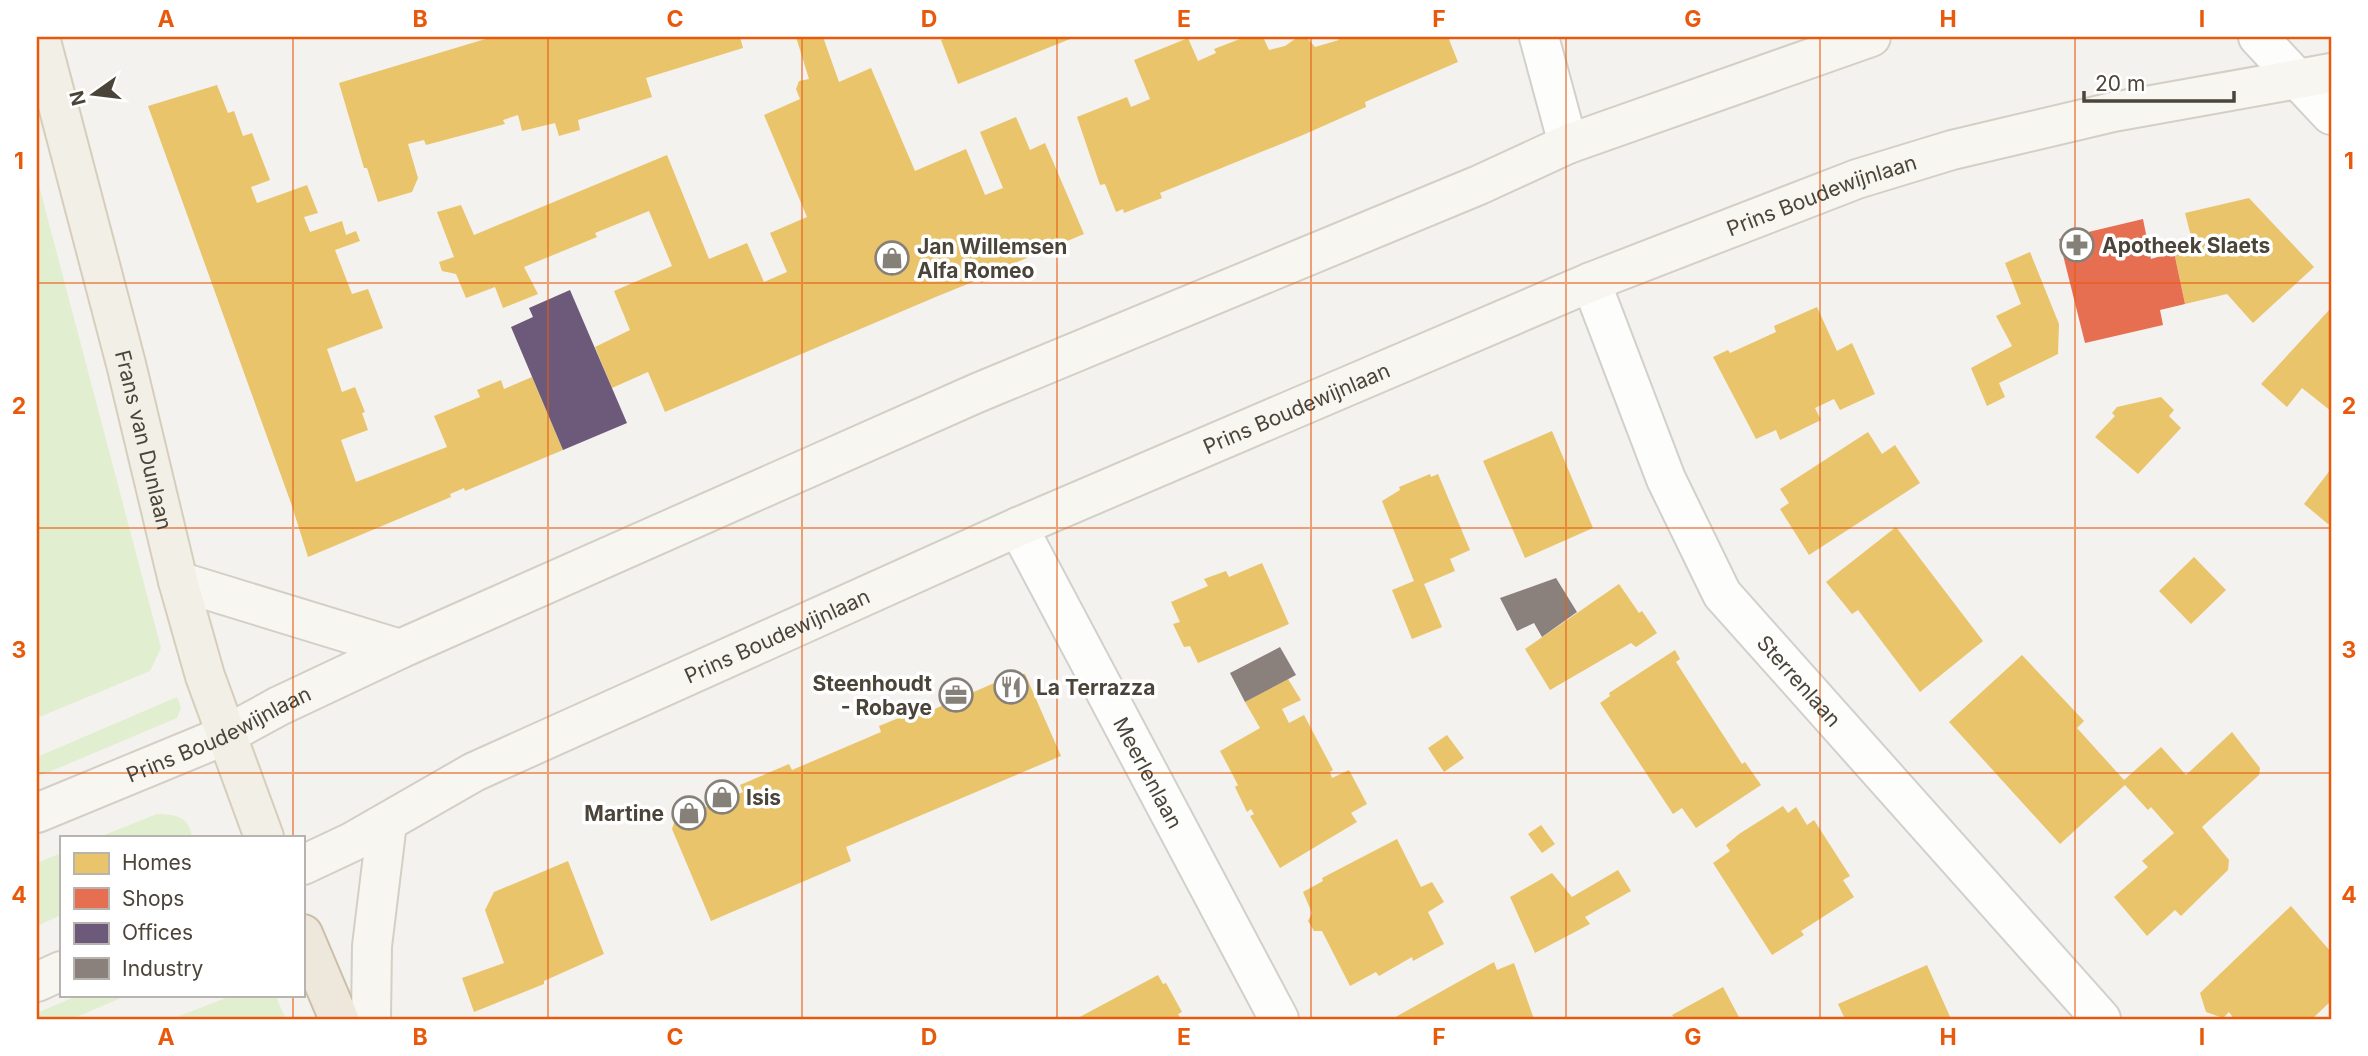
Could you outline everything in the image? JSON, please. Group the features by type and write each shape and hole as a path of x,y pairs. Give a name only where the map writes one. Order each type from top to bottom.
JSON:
{"highway":[{"path":"304,936 339,1019"}],"main road":[{"name":"Prins Boudewijnlaan","path":"37,813 226,735 279,706 400,649 977,393 1466,190 1568,144 1871,37"},
{"name":"Frans van Dunlaan","path":"47,39 178,581 205,676 264,836"},
{"name":"Prins Boudewijnlaan","path":"304,864 387,822 474,772 1018,527 1591,282 1857,179 1952,150 2039,127 2314,75"},
{"path":"178,581 400,649"},
{"path":"371,1019 371,955 387,822"},
{"path":"37,982 60,971"}],"street":[{"path":"1539,37 1568,144"},
{"path":"2258,37 2314,75 2331,116"},
{"name":"Sterrenlaan","path":"1591,282 1666,479 1722,594 2101,1019"},
{"name":"Meerlenlaan","path":"1018,527 1279,1019"}],"green space":[{"path":"37,178 161,648 150,671 37,718"},
{"path":"177,697 181,708 177,718 37,777 37,757"},
{"path":"157,814 170,815 185,821 192,836 102,836"},
{"path":"60,853 60,915 37,926 37,863"},
{"path":"77,996 126,996 72,1019 37,1019 37,1013"},
{"path":"231,996 275,996 286,1019 171,1019"}],"building: Homes":[{"path":"492,37 740,37 743,48 646,78 652,97 578,120 580,130 559,136 555,123 522,131 518,115 503,120 505,124 426,145 424,140 408,144 418,178 412,192 378,202 367,168 364,168 339,83"},
{"path":"796,37 823,37 839,82 871,68 915,171 966,149 985,195 1003,188 980,132 1016,117 1030,150 1045,143 1084,234 1015,263 1017,268 981,283 980,279 938,296 665,412 648,372 612,388 595,347 630,330 614,291 672,266 649,211 595,233 597,237 524,267 538,294 503,308 495,287 466,298 456,274 442,271 439,262 454,257 437,212 461,205 474,235 667,155 709,259 747,243 764,282 787,272 770,233 807,217 764,115 800,99 796,89 799,81 809,79"},
{"path":"949,37 1075,37 958,84 941,40"},
{"path":"1245,37 1263,37 1269,50 1285,46 1298,37 1308,39 1315,47 1339,40 1337,37 1448,37 1458,62 1365,102 1366,107 1303,135 1160,193 1162,198 1124,213 1123,209 1116,212 1105,184 1100,185 1077,117 1127,97 1131,107 1150,99 1134,60 1188,38 1198,61 1216,53 1214,49"},
{"path":"217,85 228,113 234,111 243,136 252,133 270,180 251,187 257,203 307,185 318,213 304,217 310,232 342,221 346,235 356,231 360,241 335,250 352,294 368,289 383,328 327,349 342,392 355,387 365,412 362,413 368,430 341,440 356,482 447,447 434,416 480,397 477,390 501,380 504,389 532,377 563,450 465,491 464,488 450,494 451,497 308,557 148,106"},
{"path":"2249,198 2314,267 2253,323 2227,294 2185,304 2174,252 2194,248 2185,213"},
{"path":"2030,252 2059,324 2058,354 1999,383 2005,397 1987,406 1971,368 2012,346 1996,316 2021,304 2005,263"},
{"path":"1817,307 1837,351 1852,343 1875,394 1840,410 1834,399 1815,408 1821,420 1780,440 1776,430 1756,439 1713,357 1728,350 1730,353 1776,332 1774,326"},
{"path":"2331,308 2331,411 2302,388 2287,407 2261,384"},
{"path":"2161,397 2174,410 2169,416 2181,428 2138,474 2095,437 2115,416 2112,413 2117,407"},
{"path":"1552,431 1593,528 1525,558 1483,461"},
{"path":"1868,432 1882,454 1895,445 1920,483 1809,555 1780,509 1789,503 1780,489"},
{"path":"2331,469 2331,521 2328,524 2304,504"},
{"path":"1430,474 1431,477 1438,474 1470,550 1450,559 1455,571 1424,584 1442,627 1412,639 1392,590 1414,581 1382,501 1400,490 1399,487"},
{"path":"1896,527 1983,641 1920,692 1858,610 1852,614 1826,582"},
{"path":"2194,557 2226,590 2191,624 2159,591"},
{"path":"1262,563 1289,624 1198,663 1190,646 1184,647 1173,624 1180,622 1171,602 1208,586 1204,579 1226,571 1229,577"},
{"path":"1619,584 1657,633 1636,647 1631,643 1550,690 1525,649"},
{"path":"1675,650 1680,659 1676,662 1742,764 1745,762 1761,785 1696,828 1682,808 1673,814 1600,703 1610,696 1609,693"},
{"path":"2022,655 2084,721 2077,728 2124,780 2161,747 2186,775 2232,732 2260,768 2259,775 2202,827 2229,860 2228,870 2181,916 2175,910 2147,936 2114,897 2148,867 2142,861 2174,833 2151,807 2148,810 2125,785 2060,844 1949,722"},
{"path":"1015,674 1025,674 1061,756 846,847 851,861 711,921 672,829 675,820 743,792 740,785 789,764 792,770 881,732 879,726 928,706 930,711"},
{"path":"1288,679 1301,700 1282,709 1289,723 1304,715 1333,770 1330,772 1332,778 1349,770 1367,804 1351,813 1357,822 1280,868 1250,816 1254,814 1251,809 1247,812 1235,787 1238,785 1220,751 1260,728 1245,702"},
{"path":"1447,735 1464,758 1444,772 1428,748"},
{"path":"1783,806 1788,813 1796,807 1807,825 1814,820 1850,876 1843,880 1854,897 1801,931 1804,935 1772,955 1713,863 1730,851 1726,845 1739,834"},
{"path":"1541,825 1555,844 1542,853 1528,834"},
{"path":"1397,839 1421,887 1432,882 1444,902 1428,912 1444,944 1413,961 1412,957 1379,976 1376,972 1350,986 1322,931 1314,931 1308,921 1312,913 1303,892 1323,881 1322,878"},
{"path":"568,861 604,954 544,981 544,984 474,1012 462,978 504,963 485,910 494,892"},
{"path":"1618,870 1631,891 1585,917 1590,924 1535,953 1510,897 1552,873 1572,897"},
{"path":"2291,906 2331,952 2331,1001 2312,1019 2234,1019 2229,1012 2223,1018 2206,1012 2200,993"},
{"path":"1494,962 1497,970 1514,963 1534,1019 1392,1019"},
{"path":"1927,965 1951,1019 1845,1019 1838,1004"},
{"path":"1158,975 1163,984 1166,983 1182,1012 1178,1014 1181,1019 1076,1019"},
{"path":"1723,987 1740,1019 1675,1019 1672,1015"}],"building: Shops":[{"path":"2143,219 2151,259 2174,252 2185,304 2160,310 2163,325 2085,343 2059,239"}],"building: Offices":[{"path":"570,290 627,423 563,450 511,327 533,317 529,308"}],"building: Industry":[{"path":"1556,578 1577,612 1542,637 1534,623 1517,631 1500,598"},
{"path":"1280,647 1296,675 1245,702 1230,673"}],"place":[{"name":"Apotheek Slaets","path":"2077,245"},
{"name":"Jan Willemsen Alfa Romeo","path":"892,258"},
{"name":"La Terrazza","path":"1011,687"},
{"name":"Steenhoudt - Robaye","path":"956,695"},
{"name":"Isis","path":"722,797"},
{"name":"Martine","path":"689,813"}]}
